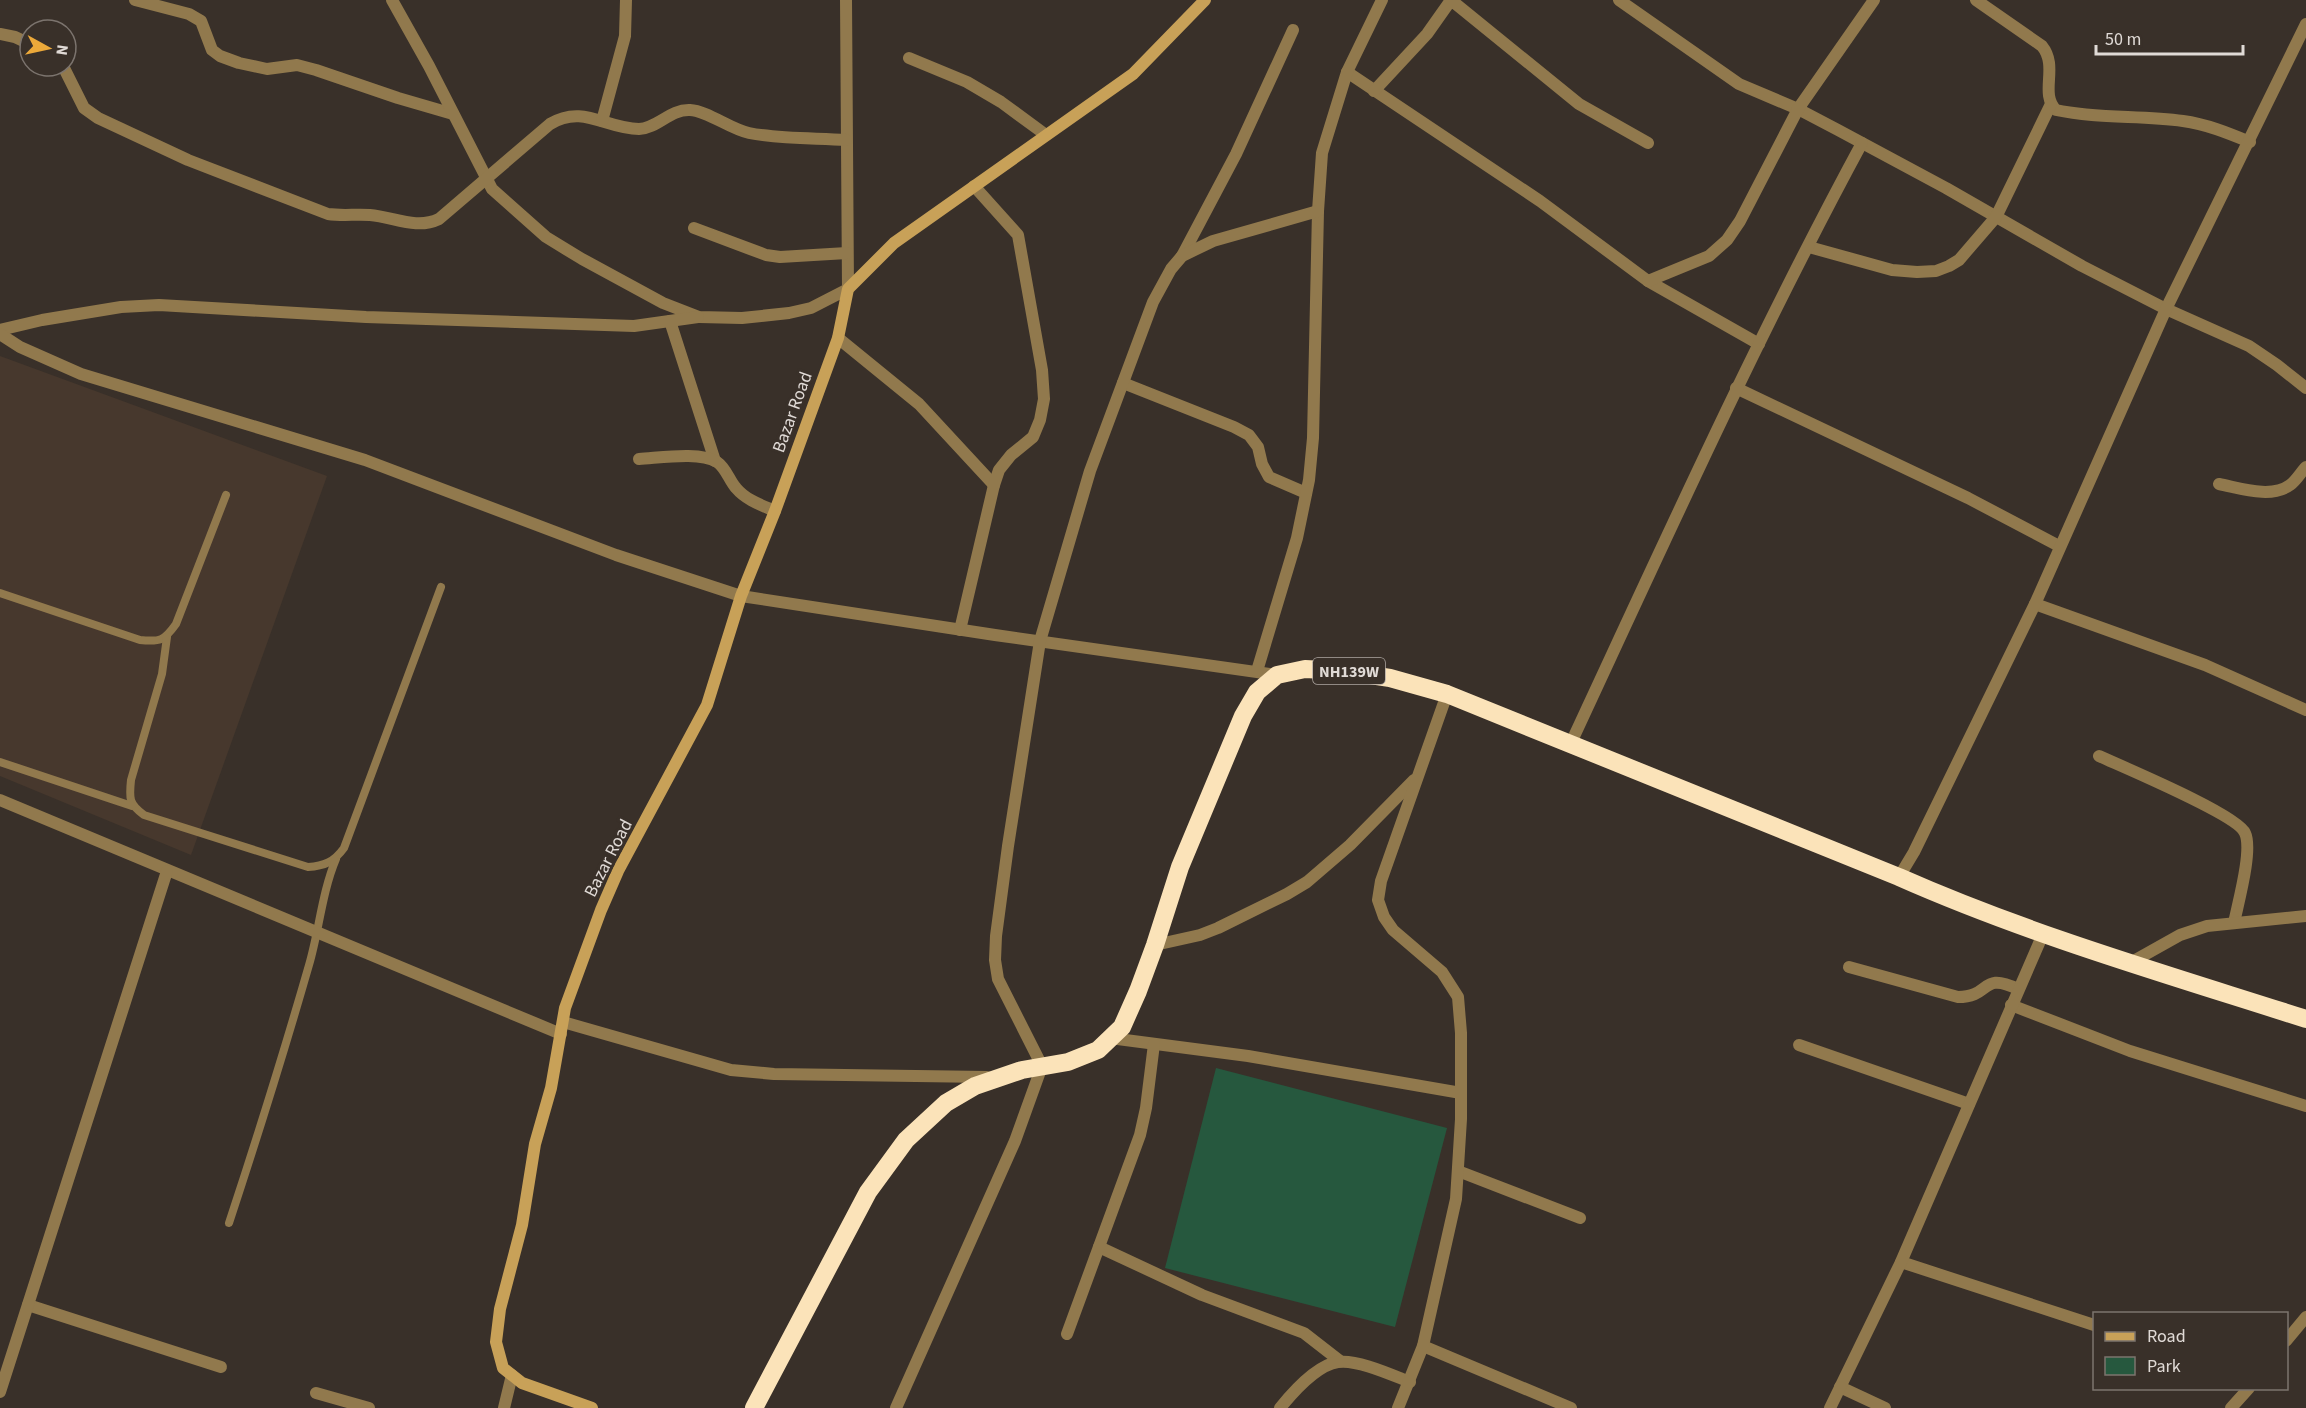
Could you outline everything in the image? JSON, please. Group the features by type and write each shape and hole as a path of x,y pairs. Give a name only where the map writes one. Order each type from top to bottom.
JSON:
{"highway":[{"name":"NH139W","path":"1276,675 1305,669 1344,670 1390,678 1447,694 1899,877 1955,902 2043,934 2306,1019"},
{"path":"754,1408 868,1192 906,1140 946,1103 975,1086 1022,1070 1068,1062 1098,1050 1122,1027 1138,992 1180,867 1243,716 1257,692 1276,675"}],"street":[{"path":"135,0 189,14 201,21 212,50 220,56 239,63 267,69 297,65 453,114"},
{"path":"392,0 429,66 492,189 546,237 663,303 699,317"},
{"path":"602,121 625,36 626,0"},
{"name":"Bazar Road","path":"512,1375 503,1368 496,1342 499,1320 522,1225 535,1144 551,1088 566,1008 579,967 618,871 662,793 707,705 741,596 775,512 838,338 848,289 846,0"},
{"path":"0,332 42,320 121,307 159,305 366,317 634,326 699,317 742,318 811,308 848,289 894,243 1133,74 1205,0"},
{"path":"1257,671 1297,538 1313,438 1318,211 1322,153 1347,72 1382,0"},
{"path":"1374,91 1426,34 1451,0 1580,104 1648,143"},
{"path":"1648,281 1709,256 1727,240 1740,221 1798,109 1874,0"},
{"path":"1976,0 2042,46 2049,55 2051,66 2049,96 2056,110 2182,120 2250,141"},
{"path":"1623,1 1739,84 1798,109 2082,266 2166,309 2249,346 2306,388"},
{"path":"1899,877 1914,852 2035,604 2166,309 2306,24"},
{"path":"896,1408 1015,1141 1042,1066 998,979 995,960 1008,846 1040,641 1090,471 1153,302 1171,269 1182,256 1236,154 1293,30"},
{"path":"0,34 18,38"},
{"path":"2294,47 2306,54"},
{"path":"909,58 967,82 1001,102 1046,135"},
{"path":"1347,72 1540,201 1648,281 1759,344"},
{"path":"69,78 84,108 98,118 188,160 327,214 374,215 417,224 429,224 439,219 560,118 572,116 641,129 652,126 681,110 693,110 751,134 846,140"},
{"path":"1809,247 1892,270 1936,271 1959,260 1996,217 2051,104"},
{"path":"1570,745 1736,388 1809,247 1826,209 1862,143"},
{"path":"960,630 999,470 1011,455 1033,437 1040,420 1044,399 1042,370 1018,235 974,186"},
{"path":"1182,256 1213,241 1318,211"},
{"path":"694,228 766,255 780,257 847,253"},
{"path":"670,321 715,461"},
{"path":"0,332 20,347 81,374 365,460 616,555 741,596 1276,675"},
{"path":"838,338 919,404 994,485"},
{"path":"1123,384 1249,435 1258,447 1262,464 1269,477 1306,493"},
{"path":"1736,388 1958,493 2059,546"},
{"path":"639,459 694,456 715,461 726,471 734,486 744,497 775,512"},
{"path":"2219,484 2256,491 2281,489 2291,485 2306,467"},
{"path":"2035,604 2205,664 2306,710"},
{"path":"1398,1408 1423,1346 1456,1199 1461,1093 1461,1033 1458,997 1442,972 1393,930 1378,900 1381,881 1447,694"},
{"path":"2099,756 2184,795 2236,822 2245,831 2248,845 2234,923"},
{"path":"1155,945 1200,935 1218,928 1307,882 1350,845 1417,777"},
{"path":"0,800 318,934 562,1028 731,1070 774,1074 999,1078"},
{"path":"0,1392 167,871"},
{"path":"2130,963 2194,930 2234,923 2306,916"},
{"path":"1830,1408 1901,1262 2043,934"},
{"path":"1849,967 1958,997 1976,995 1996,981 2018,989"},
{"path":"2011,1005 2130,1051 2306,1106"},
{"path":"1110,1038 1248,1056 1461,1093"},
{"path":"1067,1334 1140,1135 1146,1108 1154,1044"},
{"path":"1799,1046 1969,1104"},
{"path":"1458,1171 1580,1218"},
{"path":"1099,1247 1202,1295 1304,1333 1340,1361 1367,1367 1410,1382"},
{"path":"1901,1262 2093,1325"},
{"path":"28,1305 220,1367"},
{"path":"2288,1339 2306,1317"},
{"path":"1423,1346 1570,1408"},
{"path":"1280,1408 1308,1379 1329,1364 1340,1361"},
{"path":"504,1408 512,1375 522,1383 592,1408"},
{"path":"1840,1387 1885,1408"},
{"path":"2231,1408 2247,1390"},
{"path":"316,1393 369,1408"}],"lane":[{"path":"132,806 129,794 131,780 162,674 167,637 176,624 226,495"},
{"path":"228,1223 269,1104 318,934 330,875 348,837 441,587"},
{"path":"0,593 140,640 155,642 167,637"},
{"path":"0,762 132,806 144,816 308,867 321,867 336,859"}],"shaded area":[{"path":"0,356 327,476 191,855 0,776"}],"green space":[{"path":"1216,1068 1447,1128 1395,1327 1165,1268"}]}
